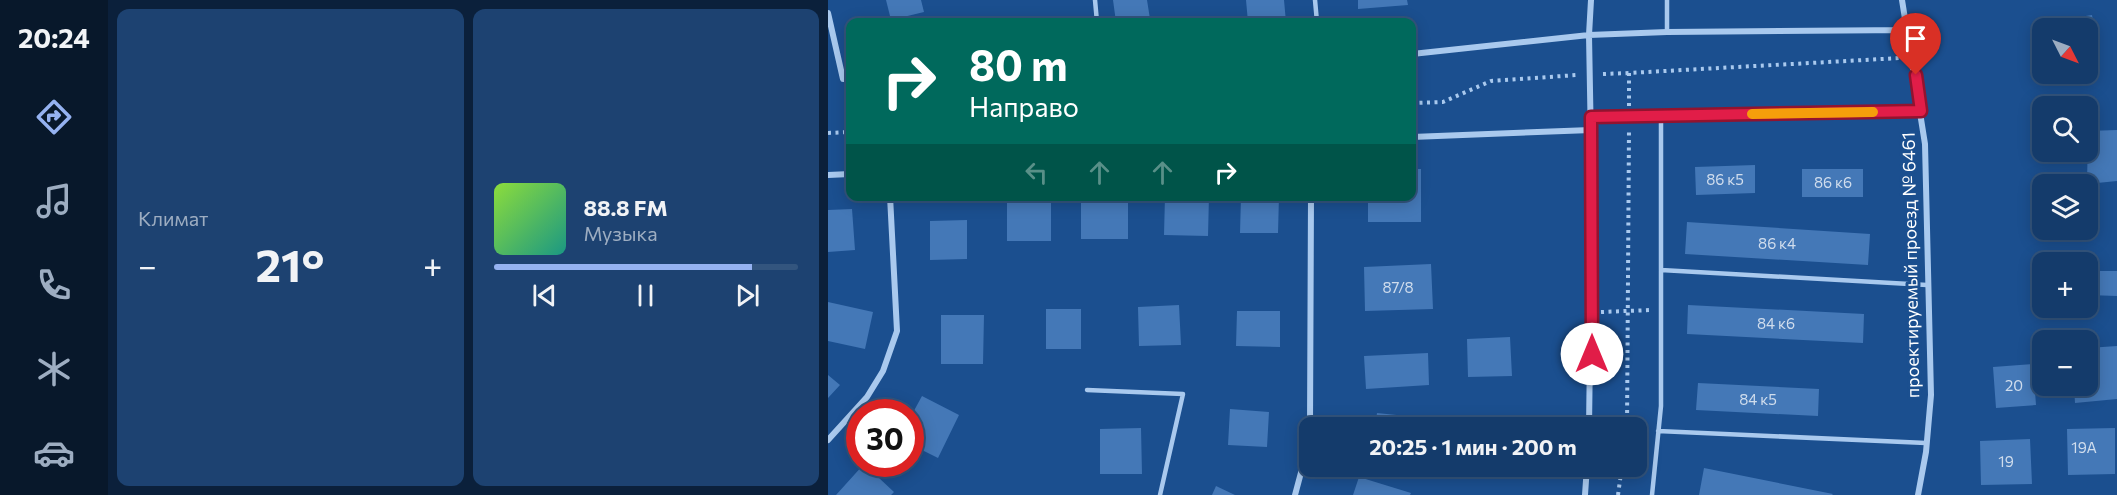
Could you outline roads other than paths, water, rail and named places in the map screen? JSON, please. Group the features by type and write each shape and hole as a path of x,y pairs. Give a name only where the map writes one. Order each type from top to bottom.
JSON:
{"street":[{"path":"1589,417 1592,312 1589,35 1591,0"},
{"name":"проектируемый проезд № 6461","path":"1902,0 1925,144 1931,395 1918,495"},
{"path":"828,13 843,79 846,79"},
{"path":"1416,54 1589,35 1908,30"},
{"path":"1591,117 1921,111"},
{"path":"1416,137 1591,130"},
{"path":"828,175 846,174"},
{"path":"828,440 867,397 883,371 897,331 890,201"},
{"path":"1311,201 1311,417"},
{"path":"1295,495 1300,477"},
{"path":"1585,495 1586,477"}],"lane":[{"path":"1095,0 1097,18"},
{"path":"1315,0 1317,18"},
{"path":"1667,0 1667,32"},
{"path":"1652,495 1658,431 1661,310 1661,115"},
{"path":"1660,270 1927,285"},
{"path":"1087,390 1183,394 1160,495"},
{"path":"1658,431 1926,443"}]}
